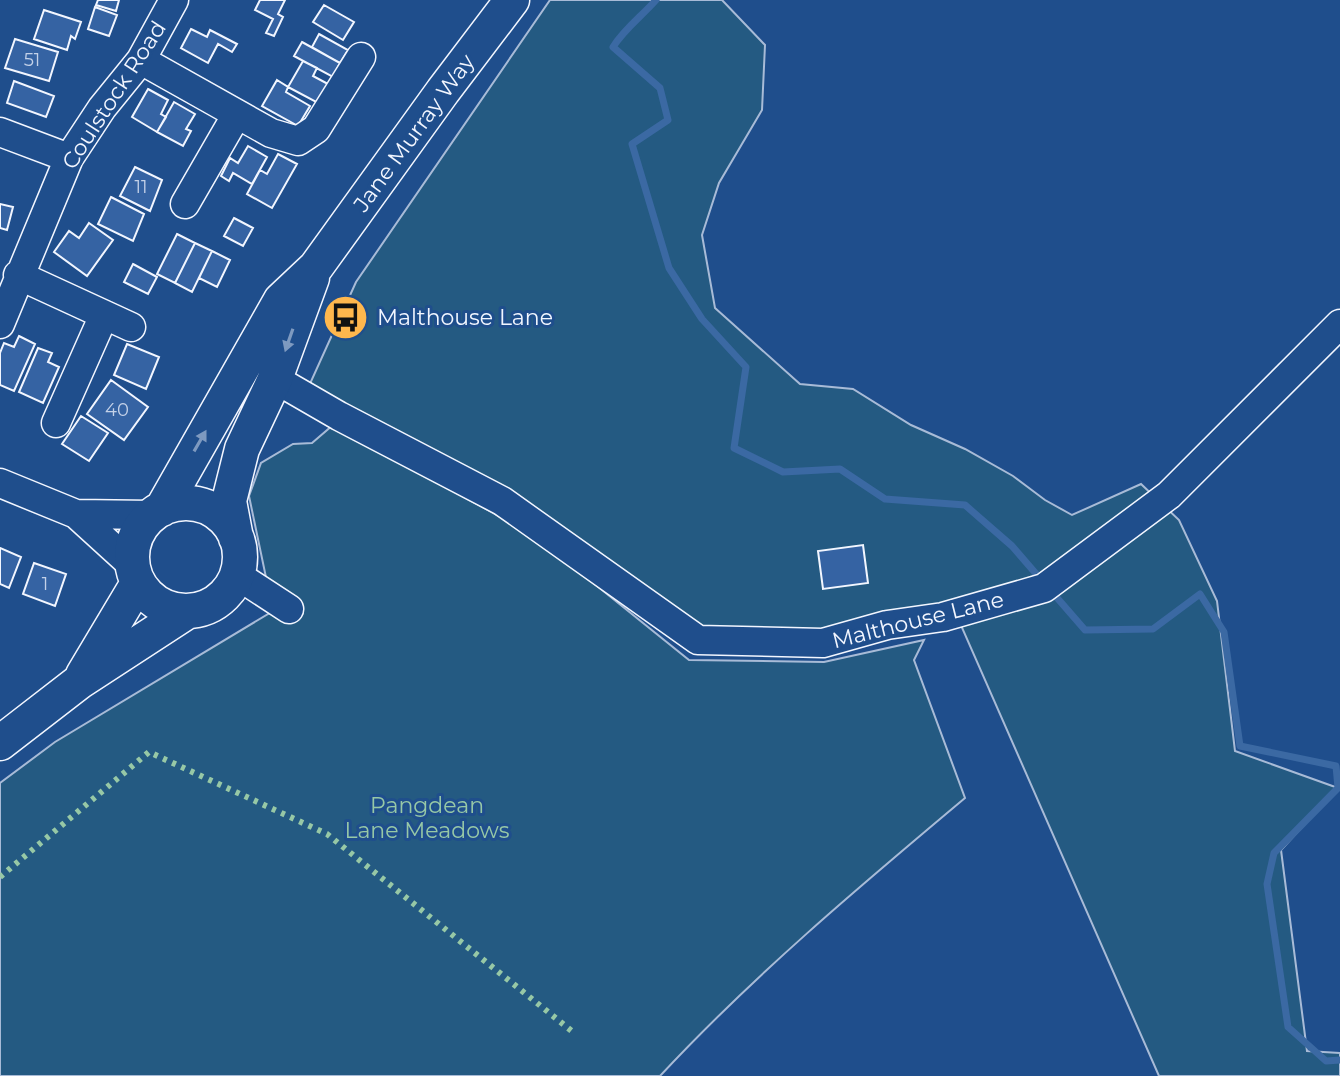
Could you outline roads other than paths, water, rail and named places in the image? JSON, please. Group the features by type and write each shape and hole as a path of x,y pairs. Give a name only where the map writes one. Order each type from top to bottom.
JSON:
{"main road":[{"name":"Jane Murray Way","path":"157,512 281,300 316,267 512,0"},
{"name":"Jane Murray Way","path":"237,540 229,501 242,449 275,379 316,267"},
{"path":"0,743 79,682 188,611 218,601 237,575 240,558 237,540 224,520 204,507 177,504 157,512 136,537 135,574 79,682"},
{"path":"135,574 159,604 188,611"}],"street":[{"name":"Coulstock Road","path":"0,324 69,158 102,108 141,60 174,0"},
{"path":"141,60 271,133 298,141 316,129 361,57"},
{"path":"185,204 237,114"},
{"path":"0,132 69,158"},
{"path":"18,275 131,327"},
{"path":"56,423 104,315"},
{"name":"Malthouse Lane","path":"275,379 502,501 698,640 823,643 887,625 943,617 1044,588 1169,495 1340,324"},
{"path":"0,483 76,514 135,574"},
{"path":"76,514 157,512"},
{"path":"237,575 289,609"}],"waterway":[{"path":"656,0 613,47 660,88 668,120 632,144 669,268 702,319 746,367 734,448 783,472 840,469 885,499 965,505 1012,546 1044,583"},
{"path":"1052,592 1085,630 1153,629 1200,594 1224,632 1240,746 1336,766 1338,788 1274,853 1267,884 1288,1027 1326,1061 1340,1060"}],"place":[{"name":"Malthouse Lane","path":"346,317"}],"park label":[{"name":"Pangdean Lane Meadows","path":"427,818"}]}
